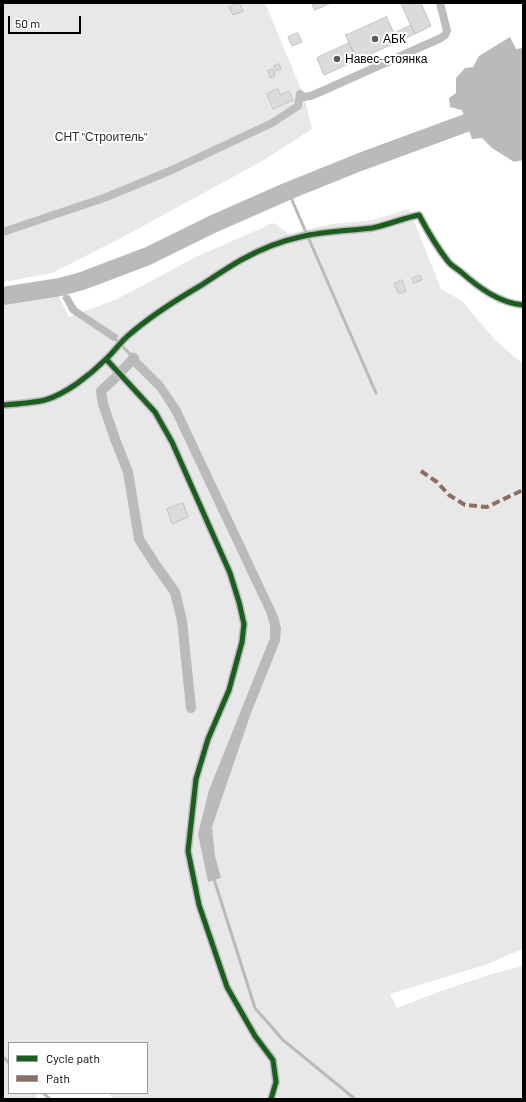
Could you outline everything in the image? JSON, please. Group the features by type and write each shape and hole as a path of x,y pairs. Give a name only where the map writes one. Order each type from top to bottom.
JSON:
{"street":[{"path":"3,232 104,198 172,170 272,123 298,106 300,94 304,97 311,96 441,38 447,31 440,3"},
{"path":"3,405 46,399 64,391 84,379 130,334 155,315 241,260 266,248 299,237 325,232 372,228 419,215 431,237 448,261 474,284 500,299 517,304 523,304"},
{"path":"106,359 155,412 169,436 230,573 240,602 244,624 242,642 229,690 208,739 196,780 188,852 199,905 228,987 255,1036 273,1060 276,1082 271,1099"}],"green space":[{"name":"СНТ \"Строитель\"","path":"3,3 265,3 304,96 312,129 264,160 121,238 52,273 3,282"},
{"path":"409,209 441,289 462,301 495,340 523,364 523,949 485,965 390,994 397,1008 475,979 523,966 523,1099 113,1099 110,1094 148,1094 148,1042 8,1042 8,1094 37,1094 36,1099 3,1099 3,304 53,293 59,297 69,317 117,299 198,256 273,223 289,234 332,224 373,220"}],"shaded area":[{"path":"510,37 516,49 523,48 523,160 514,162 492,148 482,138 472,139 462,110 450,107 449,98 456,93 456,78 465,68 473,67 479,56"},
{"path":"69,295 77,308 119,336 113,341 70,312 62,297"},
{"path":"132,352 163,383 180,408 278,616 281,628 280,641 251,713 212,827 215,856 221,878 208,882 198,834 209,790 270,638 270,625 266,612 172,413 158,391 126,359"}],"building":[{"path":"240,3 243,11 233,15 229,7"},
{"path":"312,3 331,3 315,10"},
{"path":"401,3 421,3 431,26 415,34"},
{"name":"АБК","path":"386,16 394,33 411,25 415,34 357,60 345,34 346,35"},
{"path":"298,33 302,42 292,46 288,37"},
{"name":"Навес-стоянка","path":"349,43 357,60 324,75 317,58"},
{"path":"279,64 281,69 276,71 274,66"},
{"path":"273,69 275,76 270,78 268,71"},
{"path":"278,89 280,95 289,91 293,100 273,109 267,94"},
{"path":"420,275 422,280 414,283 412,279"},
{"path":"402,280 406,291 399,294 394,284"},
{"path":"183,503 188,517 172,524 167,509"}],"waterway":[{"path":"3,296 60,287 82,281 148,256 213,224 288,191 360,162 466,123 523,99"},
{"path":"288,191 376,393"},
{"path":"60,287 67,298"},
{"path":"113,337 132,356"},
{"path":"134,358 101,391 103,404 128,472 139,539 175,592 182,621 191,708"},
{"path":"213,876 255,1008 283,1040 355,1099"},
{"path":"3,1057 8,1062"},
{"path":"44,1094 50,1099"}],"marked path":[{"path":"421,471 437,482 449,495 465,505 487,507 523,490"}],"cycle path":[{"path":"3,405 45,400 69,389 99,366 127,337 147,320 173,302 248,256 278,243 309,235 372,228 419,215 435,244 451,265 474,283 497,298 514,304 523,305"},
{"path":"106,359 155,412 172,442 230,573 244,624 242,642 229,690 208,739 196,779 188,851 199,905 227,987 255,1036 273,1060 276,1082 271,1099"}],"place":[{"name":"АБК","path":"375,39"},
{"name":"Навес-стоянка","path":"337,59"}]}
